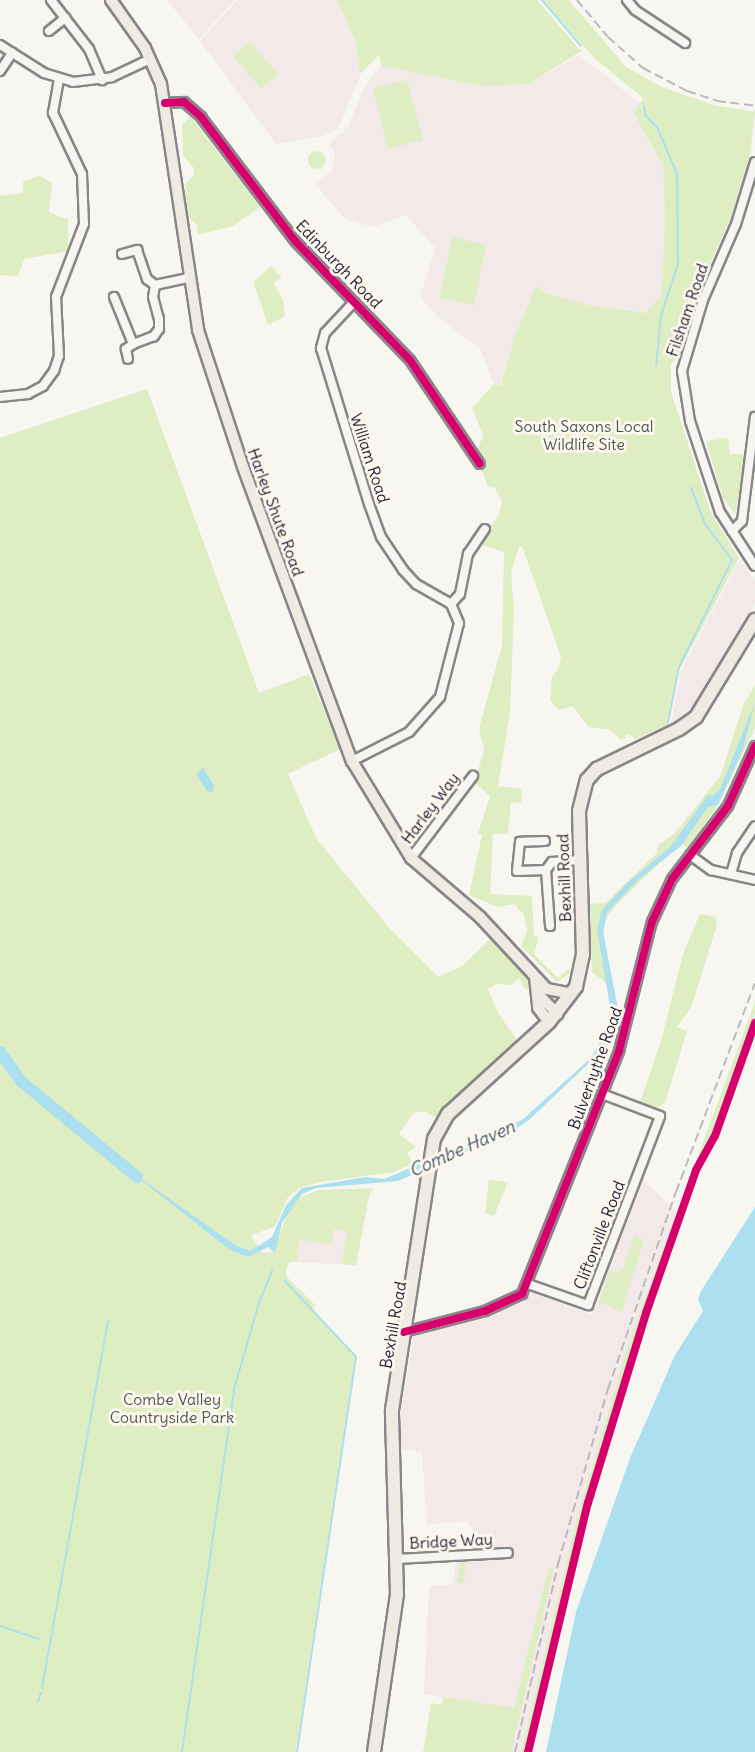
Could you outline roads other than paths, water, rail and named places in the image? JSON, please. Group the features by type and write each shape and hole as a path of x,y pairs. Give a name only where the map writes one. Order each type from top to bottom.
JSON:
{"highway":[{"name":"Bexhill Road","path":"374,1752 395,1617 396,1558 392,1410 431,1158 438,1129 448,1114 553,1018 572,994 582,966 579,811 591,774 696,717 712,696 755,620"}],"main road":[{"name":"Harley Shute Road","path":"111,0 150,58 165,103 187,278 201,341 239,456 352,760 411,858 480,917 552,992 572,994"},
{"path":"535,976 538,1008 553,1018"}],"street":[{"path":"51,0 89,49 102,80"},
{"path":"627,0 635,10 685,43"},
{"path":"49,31 65,18"},
{"path":"0,45 59,79 102,80 150,58"},
{"path":"0,71 12,53"},
{"path":"0,397 28,394 43,386 54,371 59,356 56,297 84,224 82,174 53,113 59,79"},
{"name":"Edinburgh Road","path":"165,103 184,102 201,117 282,225 410,360 480,464"},
{"name":"Filsham Road","path":"755,162 750,192 704,300 682,371 690,421 720,512 755,566"},
{"path":"122,254 137,250 147,279 155,285 187,278"},
{"path":"128,359 126,349 154,336 159,328 153,297 155,285"},
{"path":"114,297 133,344"},
{"name":"William Road","path":"354,302 325,333 321,348 343,423 381,537 416,584 451,604"},
{"path":"732,531 742,521 753,461 755,417"},
{"path":"352,760 409,732 440,697 459,623 451,604 460,594 468,554 485,529"},
{"name":"Bulverhythe Road","path":"404,1332 423,1330 511,1301 522,1294 528,1284 630,1018 652,922 672,879 728,806 755,746"},
{"name":"Harley Way","path":"411,858 473,776"},
{"path":"730,874 737,853 755,826"},
{"path":"545,841 520,842 517,871 546,870"},
{"path":"690,855 711,870 755,880"},
{"path":"550,926 546,870 552,862 579,860"},
{"name":"Cliftonville Road","path":"528,1284 588,1305 660,1116 602,1094"},
{"name":"Bridge Way","path":"396,1558 508,1553"}],"water":[{"path":"755,702 743,749 718,805 708,807 681,846 639,879 607,912 603,931 618,1009 608,1045 529,1120 510,1133 398,1181 316,1188 302,1194 282,1223 275,1253 268,1247 248,1257 230,1250 126,1168 235,1245 250,1251 272,1237 286,1205 302,1188 365,1177 384,1179 522,1120 592,1057 608,1026 611,1013 597,929 602,910 626,884 671,846 708,795 713,796 720,789"},
{"path":"203,768 214,785 213,792 207,791 196,774"},
{"path":"755,1207 755,1752 546,1752 576,1612 630,1458 675,1355 703,1311 698,1299 701,1291"}],"waterway":[{"path":"542,0 581,46"},
{"path":"644,106 646,116 657,127 677,174 678,264 661,315 656,366"},
{"path":"668,723 679,667 732,560 705,524 691,488"},
{"name":"Combe Haven","path":"0,1052 22,1082 137,1177"},
{"path":"182,1752 234,1389 259,1303 272,1271"},
{"path":"285,1281 356,1357 297,1752"},
{"path":"42,1688 108,1320"},
{"path":"0,1626 41,1640"},
{"path":"38,1702 41,1692"}],"railway":[{"path":"577,0 608,37 643,68 687,91 717,101 755,106"},
{"path":"515,1752 558,1564 608,1389 676,1192 755,983"}],"park label":[{"name":"South Saxons Local Wildlife Site","path":"584,435"},
{"name":"Combe Valley Countryside Park","path":"172,1408"}]}
